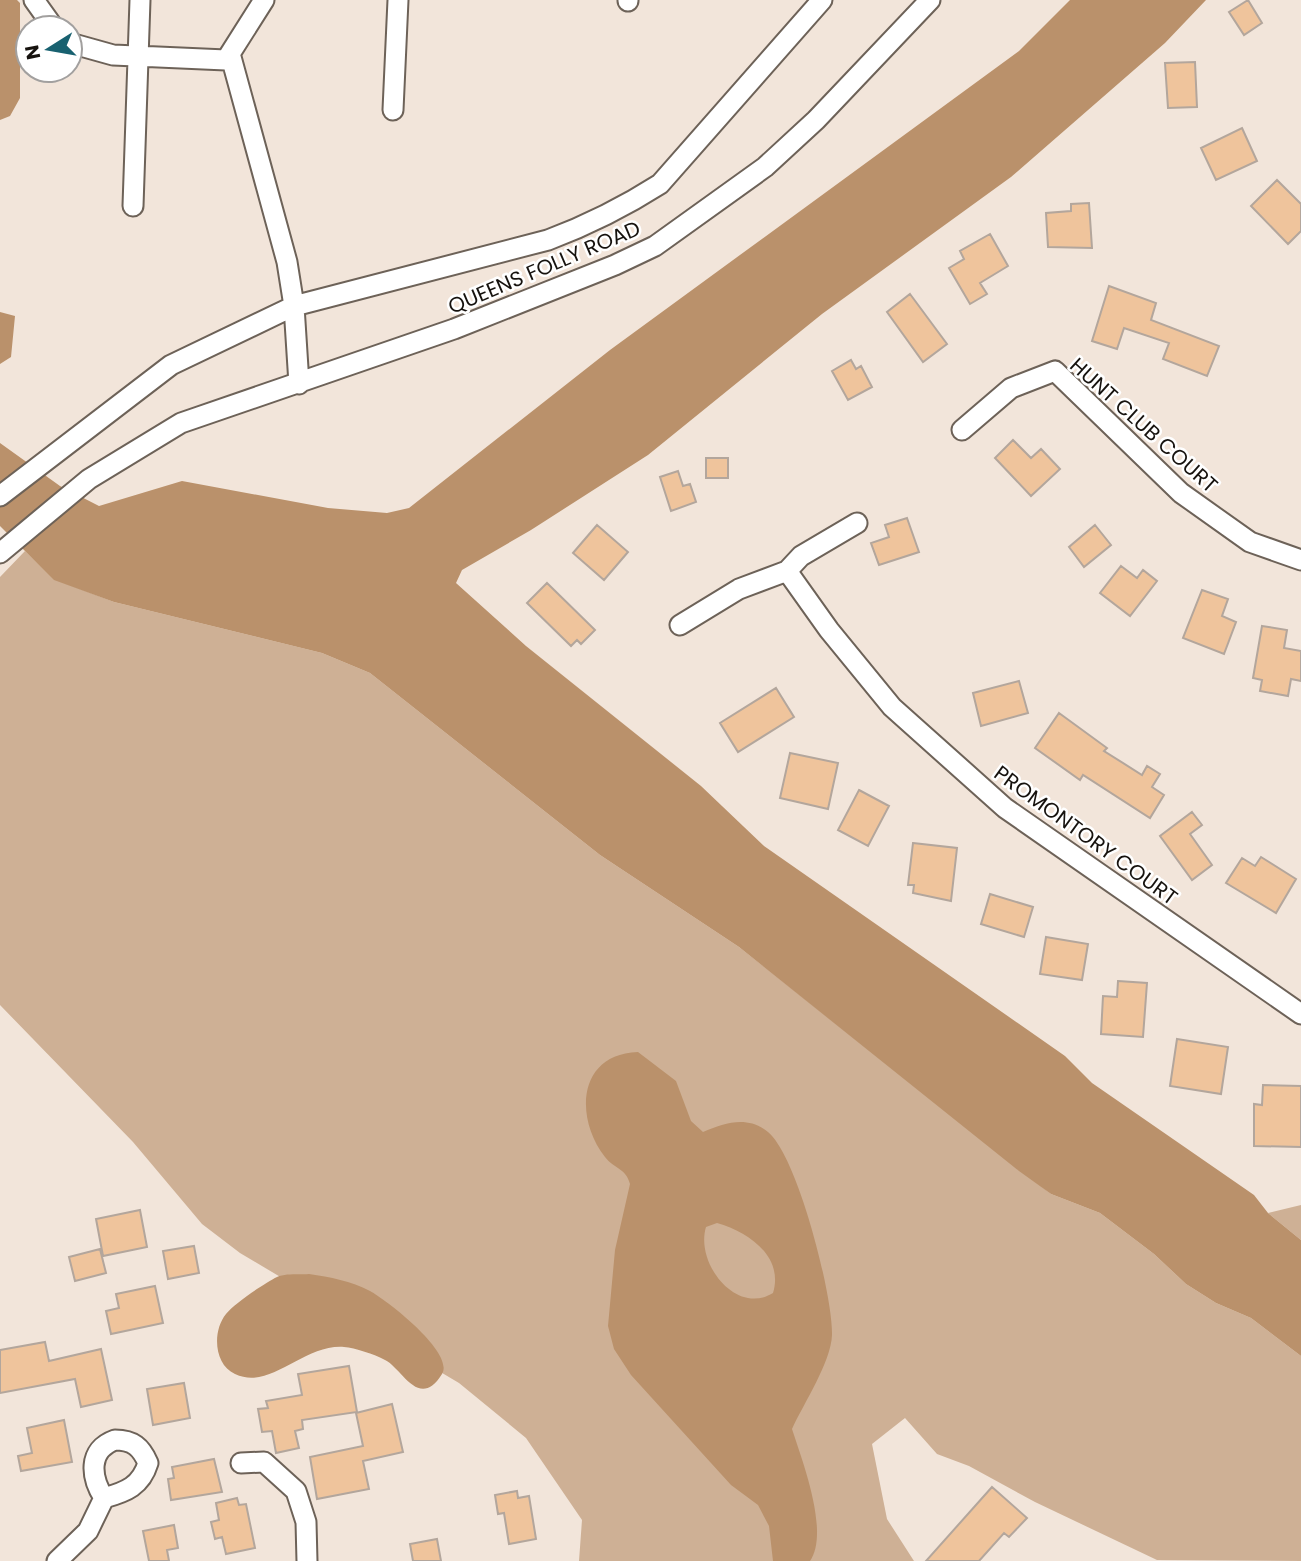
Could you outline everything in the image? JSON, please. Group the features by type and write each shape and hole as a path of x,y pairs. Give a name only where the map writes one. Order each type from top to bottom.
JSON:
{"street":[{"path":"133,206 140,0"},
{"path":"84,47 113,55 226,60 231,57 264,0"},
{"path":"393,110 398,0"},
{"name":"QUEENS FOLLY ROAD","path":"0,496 171,365 294,306 548,240 585,226 629,204 660,184 822,0"},
{"name":"QUEENS FOLLY ROAD","path":"4,549 89,479 181,423 454,329 615,265 655,246 765,167 816,121 930,0"},
{"path":"231,57 287,262 294,306 299,384"},
{"name":"HUNT CLUB COURT","path":"962,430 1011,388 1055,371 1181,493 1250,542 1301,560"},
{"path":"680,625 739,589 787,571 801,556 857,523"},
{"name":"PROMONTORY COURT","path":"787,571 829,630 892,707 1005,808 1301,1014"},
{"path":"241,1463 264,1462 296,1491 306,1522 307,1561"},
{"path":"57,1561 88,1531 104,1498"}],"shaded area":[{"path":"0,0 17,0 20,3 20,14 14,14 14,84 20,84 20,98 10,116 0,120"},
{"path":"1070,0 1206,0 1165,43 1011,177 822,314 648,455 531,530 462,570 456,583 526,646 701,786 764,846 1065,1056 1092,1083 1254,1195 1268,1213 1301,1240 1301,1356 1251,1318 1216,1303 1186,1284 1154,1254 1100,1213 1051,1194 1019,1171 739,947 600,855 370,673 322,653 114,602 54,580 0,526 0,443 60,486 99,506 182,481 328,508 387,513 409,508 610,350 1019,51"},
{"path":"0,312 15,316 11,357 0,364"},
{"path":"25,551 54,579 114,602 322,653 370,673 600,855 739,947 1051,1194 1100,1213 1154,1254 1186,1284 1216,1303 1251,1318 1301,1356 1301,1561 1157,1560 1035,1502 969,1466 937,1454 905,1418 872,1444 887,1519 914,1561 579,1561 582,1520 526,1438 459,1383 240,1253 202,1224 133,1142 0,1005 0,577"},
{"path":"638,1052 676,1081 691,1121 703,1132 744,1122 768,1132 779,1146 802,1197 827,1290 832,1335 822,1370 792,1429 816,1515 815,1548 810,1561 773,1561 769,1526 758,1505 731,1485 631,1375 614,1349 608,1326 615,1250 630,1184 626,1175 608,1161 595,1141 586,1107 587,1090 593,1076 603,1064 618,1055","holes":["717,1223 752,1240 769,1257 775,1280 773,1293 759,1298 745,1297 733,1292 713,1270 704,1241 706,1227"]},
{"path":"1301,1205 1301,1240 1268,1213"},
{"path":"309,1274 363,1288 379,1297 418,1328 439,1354 443,1365 442,1374 434,1384 426,1389 418,1388 385,1360 344,1347 315,1352 261,1377 248,1378 228,1370 217,1347 219,1329 226,1314 236,1304 277,1277"}],"building":[{"path":"1248,0 1262,23 1244,35 1229,12"},
{"path":"1195,62 1197,107 1168,108 1165,63"},
{"path":"1242,128 1257,161 1216,180 1201,148"},
{"path":"1277,180 1301,204 1301,231 1288,244 1251,206"},
{"path":"1089,203 1092,248 1048,247 1046,213 1071,211 1071,204"},
{"path":"990,234 1008,266 980,283 987,294 970,304 949,268 964,259 960,251"},
{"path":"1109,286 1156,303 1151,320 1219,346 1207,376 1163,359 1169,343 1124,328 1117,349 1092,341"},
{"path":"910,294 947,344 923,362 887,312"},
{"path":"851,360 856,369 861,366 872,387 848,400 832,371"},
{"path":"1013,440 1031,458 1041,449 1060,469 1031,496 995,458"},
{"path":"706,458 728,458 728,478 706,478"},
{"path":"678,471 683,486 690,484 696,502 671,511 660,477"},
{"path":"907,518 919,552 879,565 871,543 889,537 885,525"},
{"path":"597,525 628,552 604,580 573,553"},
{"path":"1095,525 1111,545 1084,567 1069,547"},
{"path":"1121,566 1137,578 1143,570 1157,581 1130,616 1100,593"},
{"path":"547,583 595,630 581,644 577,640 571,646 527,603"},
{"path":"1202,590 1228,599 1222,616 1236,622 1224,654 1183,638"},
{"path":"1262,626 1287,630 1284,648 1301,651 1301,681 1291,679 1288,696 1260,691 1262,680 1253,678"},
{"path":"1019,681 1028,713 981,726 973,693"},
{"path":"776,688 794,717 738,752 720,723"},
{"path":"1059,713 1107,748 1104,751 1142,775 1147,766 1160,774 1152,787 1164,795 1150,818 1083,775 1080,780 1035,748"},
{"path":"790,753 838,763 828,809 780,798"},
{"path":"859,790 889,806 868,846 838,830"},
{"path":"1192,812 1202,825 1190,834 1212,865 1192,880 1160,836"},
{"path":"913,843 957,848 951,901 913,893 914,885 908,885"},
{"path":"1261,857 1296,879 1276,913 1226,883 1242,858 1255,866"},
{"path":"990,894 1033,907 1024,937 981,924"},
{"path":"1046,937 1088,944 1082,980 1040,974"},
{"path":"1118,981 1147,983 1143,1037 1101,1034 1103,996 1117,997"},
{"path":"1177,1039 1228,1047 1221,1094 1170,1086"},
{"path":"1263,1085 1301,1086 1301,1147 1254,1146 1254,1104 1262,1105"},
{"path":"140,1210 147,1247 103,1256 96,1219"},
{"path":"194,1246 199,1273 168,1279 163,1251"},
{"path":"100,1249 106,1273 75,1281 69,1257"},
{"path":"155,1286 163,1323 111,1334 106,1311 119,1308 116,1294"},
{"path":"45,1342 49,1361 101,1349 112,1400 81,1407 75,1379 0,1393 0,1350"},
{"path":"349,1366 357,1412 302,1420 303,1429 295,1431 299,1448 276,1453 272,1431 262,1432 258,1409 268,1408 266,1401 302,1395 298,1374"},
{"path":"184,1383 190,1418 153,1425 147,1389"},
{"path":"392,1404 403,1452 363,1461 369,1489 317,1499 310,1457 363,1446 356,1413"},
{"path":"64,1420 72,1462 21,1471 18,1456 32,1453 27,1428"},
{"path":"214,1459 222,1492 171,1500 168,1479 174,1478 172,1467"},
{"path":"992,1487 1027,1518 1009,1537 1004,1533 979,1561 926,1561"},
{"path":"517,1491 518,1498 529,1496 536,1539 509,1544 504,1513 498,1514 495,1495"},
{"path":"237,1498 239,1505 246,1504 255,1548 226,1554 222,1537 215,1539 211,1522 219,1520 216,1503"},
{"path":"174,1525 178,1548 167,1550 169,1561 149,1561 143,1531"},
{"path":"437,1539 441,1561 413,1561 410,1544"}]}
